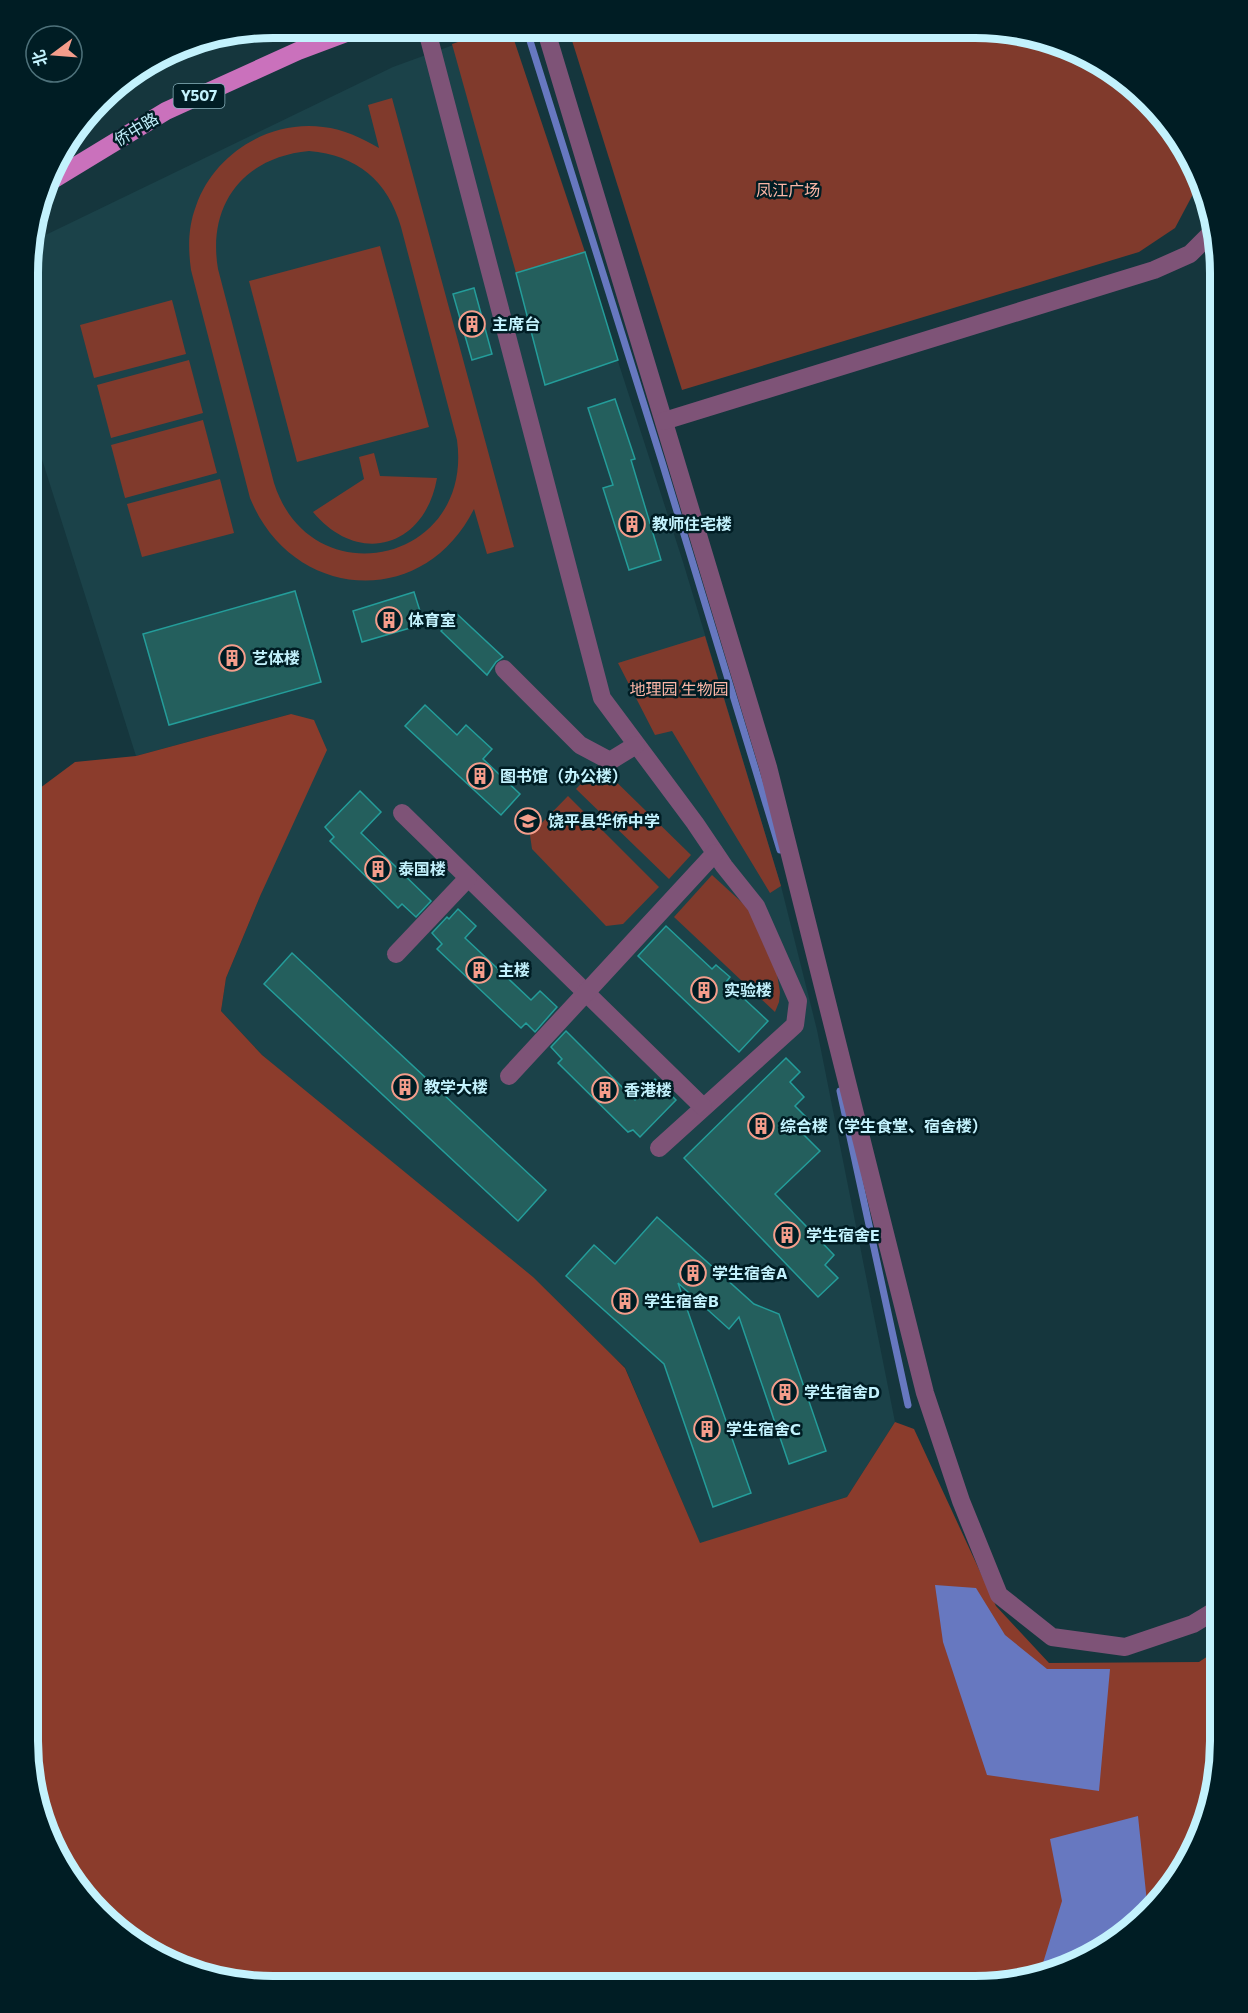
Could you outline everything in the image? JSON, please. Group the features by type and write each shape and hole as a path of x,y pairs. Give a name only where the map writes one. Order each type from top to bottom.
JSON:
{"main road":[{"name":"侨中路","path":"57,177 166,111 298,51 333,38"}],"street":[{"path":"429,38 602,698 756,906 798,1001 795,1025 659,1148"},
{"path":"548,38 768,766 925,1393 961,1501 999,1595 1052,1637 1125,1647 1193,1624 1210,1614"},
{"path":"664,421 1154,270 1190,254 1207,237"},
{"path":"504,669 580,745 610,761 636,745"},
{"path":"402,813 702,1107"},
{"path":"509,1076 716,853"},
{"path":"396,954 468,878"}],"path":[{"path":"136,81 185,54"}],"shaded area":[{"name":"饶平县华侨中学","path":"473,38 513,38 683,562 781,886 817,1030 895,1422 847,1497 700,1544 625,1367 262,1055 221,1011 226,978 261,894 291,714 136,756 38,447 38,257 40,237 393,67"},
{"path":"291,714 314,720 327,750 261,894 226,978 221,1011 262,1055 533,1277 625,1368 700,1543 847,1497 895,1422 914,1429 996,1606 1049,1663 1199,1662 1210,1655 1210,1756 1203,1802 1193,1831 1171,1871 1152,1896 1131,1917 1106,1936 1066,1958 1037,1968 991,1975 272,1976 211,1968 182,1958 129,1927 96,1896 77,1871 55,1831 45,1802 38,1756 38,790 75,762 136,756"}],"green space":[{"path":"470,38 513,38 585,252 516,273 452,44"},
{"name":"凤江广场","path":"571,38 991,38 1037,45 1066,55 1093,69 1131,96 1162,129 1193,182 1192,196 1175,228 1139,252 682,390"},
{"path":"392,98 514,547 487,554 474,509 451,542 423,565 392,578 359,580 326,574 296,558 270,532 250,498 191,270 189,246 193,214 204,187 230,156 246,144 264,135 303,126 323,127 345,132 379,148 368,105","holes":["309,151 342,158 368,173 388,196 395,211 457,440 456,482 441,515 416,538 386,551 353,553 321,543 293,520 274,483 218,269 216,246 218,224 235,188 249,174 266,163 286,155"]},
{"path":"380,246 429,427 297,462 249,281"},
{"path":"172,300 186,354 94,378 80,325"},
{"path":"189,360 203,413 111,438 97,385"},
{"path":"203,420 217,473 125,498 111,445"},
{"path":"374,453 380,476 437,478 430,502 419,520 405,534 388,542 369,544 350,540 331,529 313,512 364,479 359,457"},
{"path":"220,479 234,533 142,557 127,504"},
{"name":"地理园 生物园","path":"705,636 781,886 770,893 672,731 655,735 618,663"},
{"path":"599,765 691,855 669,879 576,789"},
{"path":"568,796 659,887 623,924 606,926 532,849 530,835"},
{"path":"712,875 748,908 777,974 780,992 775,1012 674,917"}],"water":[{"path":"935,1585 976,1588 1005,1635 1047,1669 1110,1669 1099,1791 987,1775 943,1642"},
{"path":"1138,1816 1147,1902 1106,1936 1066,1958 1045,1965 1043,1963 1062,1901 1050,1839"}],"building":[{"path":"585,252 618,360 545,385 516,273"},
{"name":"主席台","path":"474,288 492,354 472,360 453,294"},
{"path":"615,399 635,459 631,460 661,560 629,570 603,488 613,485 588,408"},
{"name":"艺体楼","path":"295,591 321,682 169,725 143,634"},
{"name":"体育室","path":"414,592 424,624 362,642 353,611"},
{"path":"457,614 503,657 496,662 487,675 441,631"},
{"name":"图书馆（办公楼）","path":"425,705 457,735 466,725 492,749 483,759 520,794 501,815 405,726"},
{"name":"泰国楼","path":"360,791 381,812 361,833 431,901 416,917 402,904 398,908 330,841 334,837 325,827"},
{"name":"主楼","path":"458,909 476,926 465,938 531,1000 540,991 557,1007 535,1032 526,1023 521,1028 437,949 442,944 432,933"},
{"name":"实验楼","path":"666,926 712,969 716,965 730,977 726,982 768,1021 739,1052 638,956"},
{"name":"教学大楼","path":"292,953 546,1190 518,1221 264,984"},
{"name":"香港楼","path":"566,1031 635,1100 655,1079 676,1100 640,1137 633,1130 628,1132 558,1063 562,1059 551,1047"},
{"path":"786,1058 800,1072 790,1082 804,1097 795,1106 810,1121 800,1131 820,1151 775,1194 834,1255 825,1265 838,1278 818,1297 684,1158"},
{"path":"657,1217 754,1304 779,1314 826,1451 789,1464 739,1317 729,1329 678,1283 751,1493 713,1507 664,1364 566,1276 594,1245 615,1264"}],"waterway":[{"path":"529,38 780,850"},
{"path":"840,1091 908,1405"}],"place":[{"name":"主席台","path":"472,324"},
{"name":"教师住宅楼","path":"632,524"},
{"name":"体育室","path":"389,620"},
{"name":"艺体楼","path":"232,658"},
{"name":"图书馆（办公楼）","path":"480,776"},
{"name":"饶平县华侨中学","path":"528,821"},
{"name":"泰国楼","path":"378,869"},
{"name":"主楼","path":"479,970"},
{"name":"实验楼","path":"704,990"},
{"name":"教学大楼","path":"405,1087"},
{"name":"香港楼","path":"605,1090"},
{"name":"综合楼（学生食堂、宿舍楼）","path":"761,1126"},
{"name":"学生宿舍E","path":"787,1235"},
{"name":"学生宿舍A","path":"693,1273"},
{"name":"学生宿舍B","path":"625,1301"},
{"name":"学生宿舍D","path":"785,1392"},
{"name":"学生宿舍C","path":"707,1429"}]}
